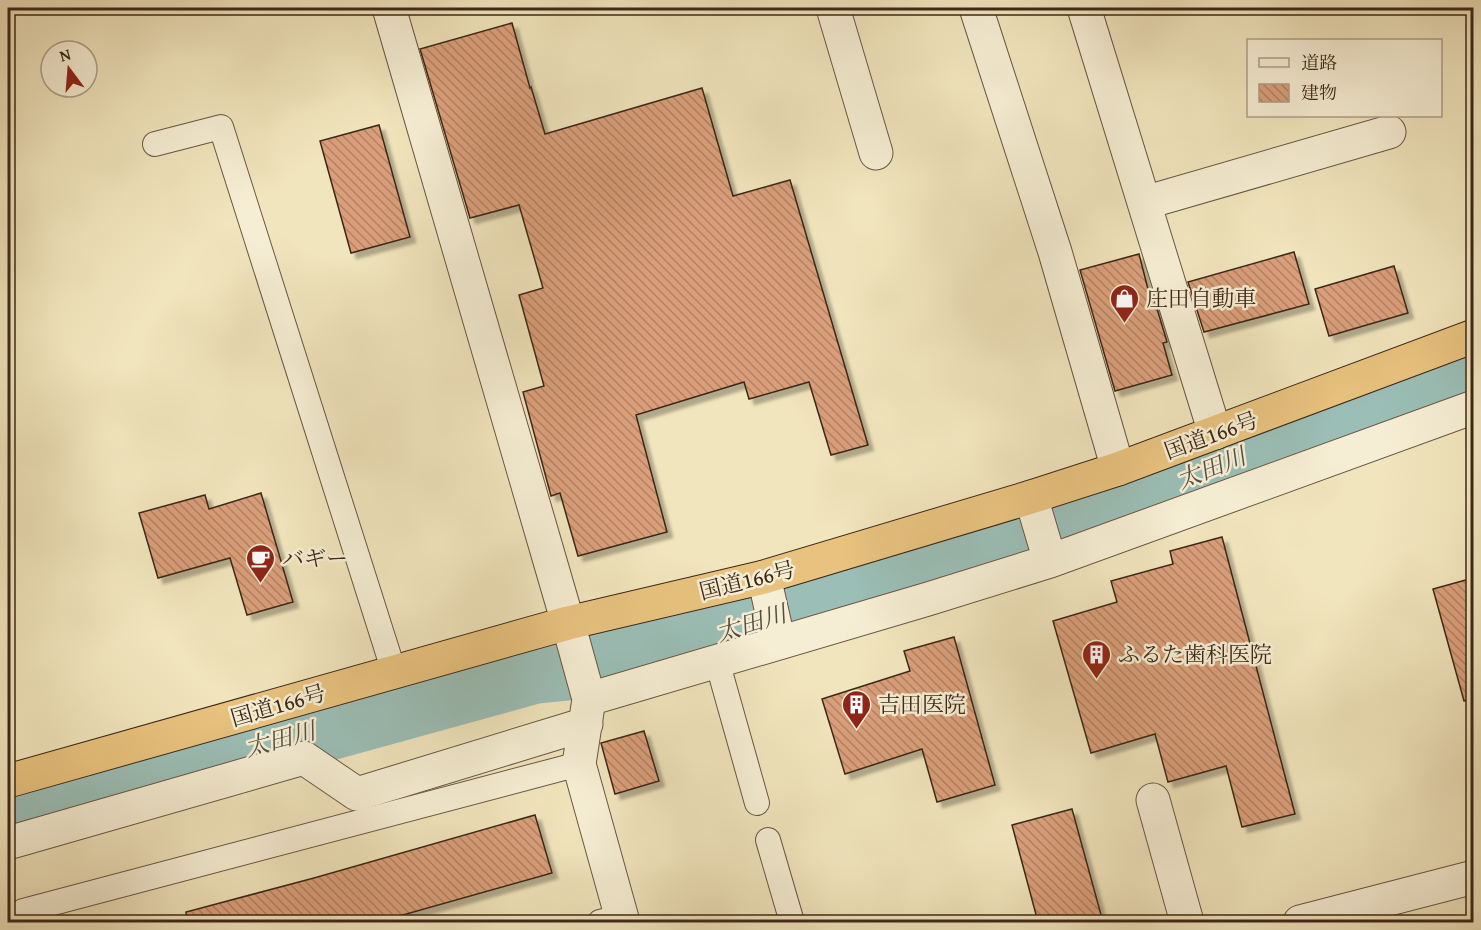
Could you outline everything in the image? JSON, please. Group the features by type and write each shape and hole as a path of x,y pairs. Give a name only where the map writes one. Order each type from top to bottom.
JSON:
{"highway":[{"name":"国道166号","path":"8,781 394,672 767,587 1034,507 1118,469 1473,336"}],"street":[{"path":"389,8 571,632 587,704 579,764 614,921"},
{"path":"833,8 876,153"},
{"path":"976,8 1055,252 1118,469"},
{"path":"1084,8 1215,433"},
{"path":"1144,203 1389,132"},
{"path":"8,843 304,758 357,794 587,704 717,661 778,638 928,599 1473,407"},
{"path":"1034,507 1048,555"},
{"path":"767,587 778,638"},
{"path":"1153,800 1187,922"},
{"path":"1300,922 1473,877"}],"lane":[{"path":"155,144 221,127 394,672"},
{"path":"717,661 758,803"},
{"path":"26,922 23,911 579,764"},
{"path":"768,840 792,922"}],"building":[{"path":"512,23 545,134 702,88 733,196 790,180 868,445 831,455 809,382 749,399 744,382 636,415 667,532 578,556 560,493 551,496 523,392 544,386 519,295 543,288 519,205 470,218 420,49"},
{"path":"379,125 410,237 351,253 320,141"},
{"path":"1294,252 1309,304 1204,332 1188,282"},
{"name":"庄田自動車","path":"1139,254 1149,293 1152,292 1167,342 1163,343 1172,375 1115,391 1080,270"},
{"path":"1394,266 1408,313 1329,336 1315,289"},
{"path":"261,493 293,602 247,615 230,558 158,578 139,513 205,495 209,509"},
{"path":"1222,537 1295,814 1242,827 1226,766 1168,782 1155,734 1091,753 1053,621 1117,602 1111,581 1173,564 1170,551"},
{"path":"1473,578 1473,700 1464,701 1433,589"},
{"path":"954,637 995,785 937,802 922,749 845,774 822,699 910,671 904,651"},
{"path":"644,731 659,781 615,794 601,743"},
{"path":"1072,809 1103,922 1038,922 1012,825"},
{"path":"535,815 552,873 378,922 187,922 186,912"}],"waterway":[{"name":"太田川","path":"8,814 533,669 642,658 1078,520 1474,364"}],"place":[{"name":"庄田自動車","path":"1125,324"},
{"name":"バギー","path":"261,584"},
{"name":"ふるた歯科医院","path":"1097,680"},
{"name":"吉田医院","path":"857,730"}]}
